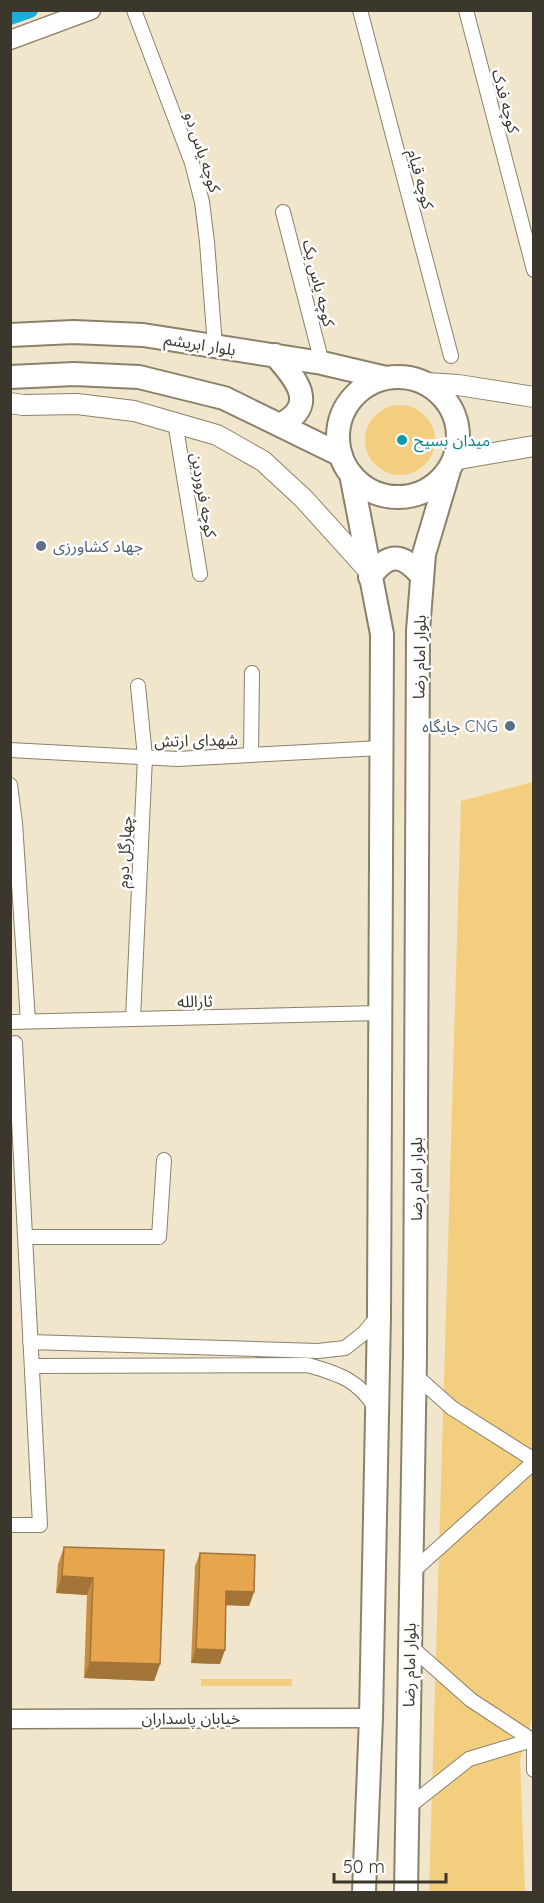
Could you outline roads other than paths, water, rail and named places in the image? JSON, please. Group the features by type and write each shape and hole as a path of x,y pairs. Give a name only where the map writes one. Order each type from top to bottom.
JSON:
{"main road":[{"name":"بلوار ابریشم","path":"10,335 73,332 143,335 322,363 386,378"},
{"path":"275,356 296,380 301,391 299,407 292,419 280,425"},
{"path":"10,377 74,374 139,377 224,398 280,425 346,464 365,487 382,495 401,497 419,493 436,484 451,465 457,452 458,432 453,412 442,395 426,383"},
{"path":"364,1893 371,1718 379,1315 382,634 338,435 342,415 352,398 368,385 386,378 406,377 426,383 458,385 534,397"},
{"path":"10,403 23,405 77,404 134,411 217,435 263,461 304,500 370,574"},
{"path":"451,465 534,446"},
{"name":"بلوار امام رضا","path":"406,1893 415,1375 418,631 424,554 451,465"},
{"path":"370,574 396,557 405,560 422,576"}],"street":[{"path":"10,40 91,10"},
{"name":"کوچه یاس دو","path":"134,10 192,163 202,202 215,346"},
{"name":"کوچه قیام","path":"360,10 451,356"},
{"name":"کوچه فدک","path":"466,10 534,270"},
{"name":"کوچه یاس یک","path":"284,212 322,363"},
{"name":"کوچه فروردین","path":"175,422 200,574"},
{"path":"250,755 252,673"},
{"name":"چهارگل دوم","path":"133,1019 145,757 138,686"},
{"name":"شهدای ارتش","path":"10,750 177,759 381,748"},
{"path":"10,785 15,823 28,1021"},
{"name":"ثارالله","path":"10,1022 380,1013"},
{"path":"10,1525 40,1524 25,1237 15,1135 15,1043"},
{"path":"25,1237 159,1237 164,1160"},
{"path":"30,1341 266,1351 318,1351 345,1348 364,1333 379,1315"},
{"path":"265,1366 266,1351"},
{"path":"32,1366 308,1365 336,1374 361,1388 377,1410"},
{"path":"411,1573 534,1461 452,1408 415,1375"},
{"path":"410,1646 471,1700 533,1740"},
{"name":"خیابان پاسداران","path":"10,1719 371,1718"},
{"path":"533,1740 534,1770"},
{"path":"407,1808 469,1759 533,1740"}],"waterway":[{"path":"10,17 30,10"}],"place":[{"name":"میدان بسیح","path":"402,440"},
{"name":"جهاد کشاورزی","path":"41,546"},
{"name":"جایگاه CNG","path":"510,726"}]}
